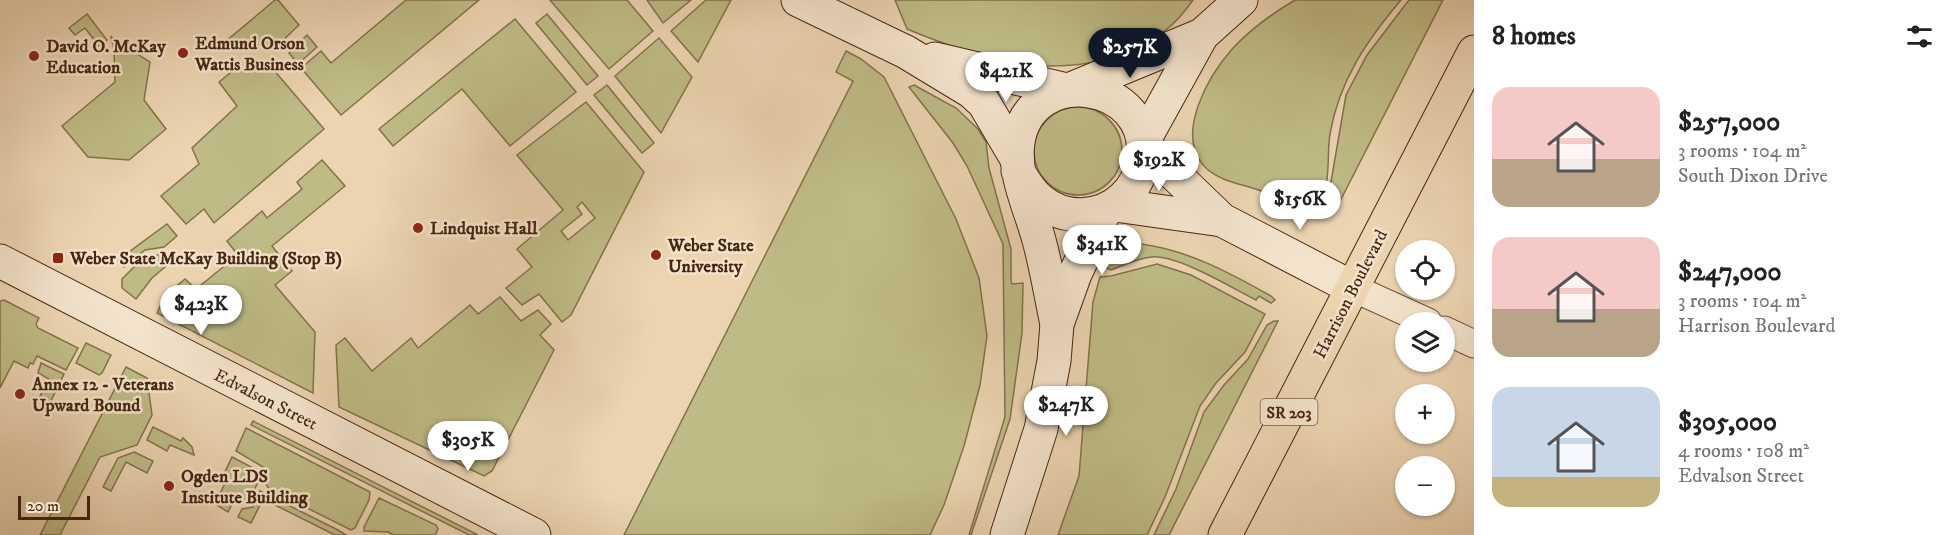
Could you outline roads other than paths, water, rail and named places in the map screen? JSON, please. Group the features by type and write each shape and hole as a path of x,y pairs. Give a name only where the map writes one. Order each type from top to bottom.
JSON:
{"main road":[{"name":"Harrison Boulevard","path":"1225,535 1474,52"}],"street":[{"path":"798,0 906,52 972,92 984,103 1038,199 1051,208 1081,215 1110,208 1222,220"},
{"path":"1057,324 1041,246 1018,165 1019,137 1028,117 1042,101 1202,35 1241,0"},
{"path":"1007,535 1041,429 1054,361 1057,324 1075,274 1110,208 1130,191 1137,180 1142,167 1144,143 1202,35"},
{"path":"906,52 1069,90 1094,90 1114,99 1129,112 1144,143 1222,220 1353,288 1406,312"},
{"name":"Edvalson Street","path":"0,261 534,535"},
{"path":"1455,335 1474,344"}],"place":[{"name":"Edmund Orson Wattis Business","path":"183,53"},
{"name":"David O. McKay Education","path":"34,56"},
{"name":"Lindquist Hall","path":"418,228"},
{"name":"Weber State University","path":"656,255"},
{"name":"Weber State McKay Building (Stop B)","path":"58,258"},
{"name":"Annex 12 - Veterans Upward Bound","path":"20,394"},
{"name":"Ogden LDS Institute Building","path":"169,486"}]}
